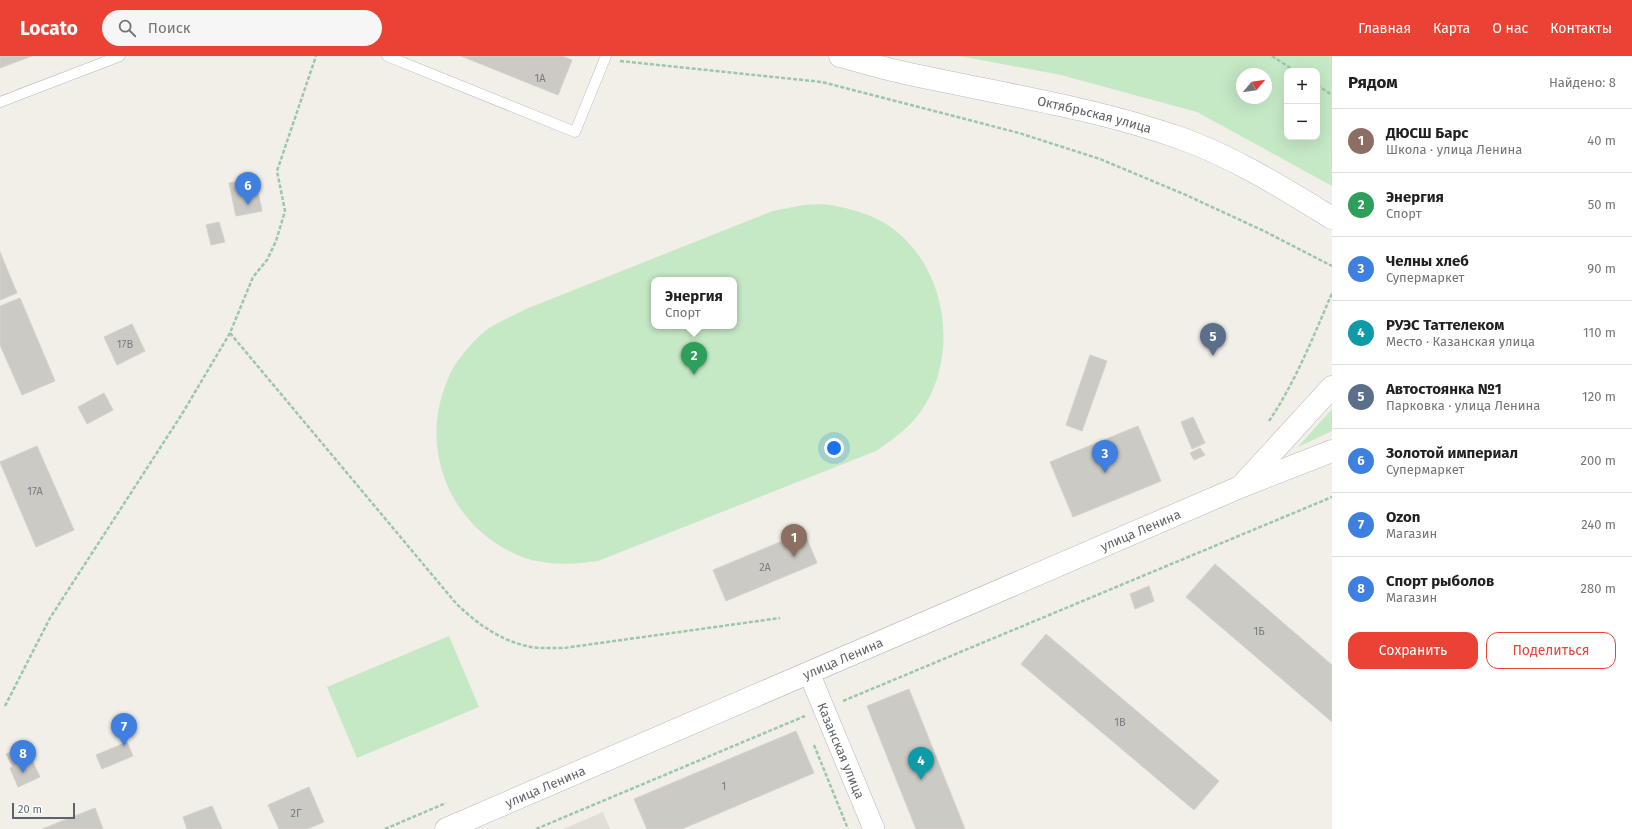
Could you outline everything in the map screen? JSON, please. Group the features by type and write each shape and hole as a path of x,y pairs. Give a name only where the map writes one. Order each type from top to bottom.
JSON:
{"street":[{"name":"Октябрьская улица","path":"840,56 901,72 1056,103 1107,116 1180,138 1265,177 1332,218"},
{"path":"1240,487 1332,386"},
{"name":"улица Ленина","path":"446,829 1240,487 1332,450"},
{"name":"Казанская улица","path":"809,673 874,829"}],"lane":[{"path":"0,102 120,56"},
{"path":"388,56 575,132 606,58"}],"path":[{"path":"5,706 50,618 182,414 230,333 253,277 267,260 276,240 285,211 277,171 316,56"},
{"path":"1272,56 1290,68"},
{"path":"606,58 822,82 1019,133 1100,159 1186,195 1266,232 1332,266"},
{"path":"1320,87 1332,95"},
{"path":"1267,425 1308,346 1332,292"},
{"path":"230,333 454,601 469,617 484,628 522,644 538,648 564,648 780,618"},
{"path":"536,829 1332,497"},
{"path":"812,739 848,829"}],"shaded area":[{"path":"603,812 610,829 563,829"}],"green space":[{"path":"960,56 1332,56 1332,186 1197,112 1061,75"},
{"path":"823,204 871,216 896,231 913,248 926,267 936,289 942,313 944,337 941,361 935,384 925,405 915,419 897,436 876,451 598,561 556,564 535,561 515,554 494,542 475,526 460,508 448,488 441,466 437,443 437,419 442,395 450,373 477,338 495,324 526,309 773,211 804,205"},
{"path":"1332,409 1332,431 1298,447"},
{"path":"449,636 479,707 357,758 327,687"}],"building":[{"path":"0,56 32,56 0,68"},
{"path":"461,56 562,56 572,60 558,95"},
{"path":"255,178 262,211 236,216 229,183"},
{"path":"219,222 225,242 211,245 206,225"},
{"path":"0,252 17,293 0,300"},
{"path":"20,298 55,381 22,395 0,345 0,306"},
{"path":"132,324 145,351 117,365 104,337"},
{"path":"1090,355 1107,361 1082,431 1066,425"},
{"path":"104,393 113,410 87,424 78,407"},
{"path":"1193,417 1205,443 1192,449 1181,422"},
{"path":"1138,426 1161,481 1073,517 1050,462"},
{"path":"37,446 74,530 36,547 0,462"},
{"path":"1200,448 1205,455 1194,460 1190,453"},
{"path":"804,532 817,563 726,601 713,570"},
{"path":"1215,564 1332,665 1332,722 1186,597"},
{"path":"1149,586 1154,601 1135,609 1130,594"},
{"path":"1046,634 1219,781 1194,810 1021,664"},
{"path":"909,689 965,829 916,829 867,706"},
{"path":"796,731 814,773 682,829 647,829 634,799"},
{"path":"127,742 133,756 102,769 96,755"},
{"path":"19,748 25,761 13,767 6,754"},
{"path":"31,758 40,777 18,787 10,768"},
{"path":"309,787 324,822 307,829 279,829 268,805"},
{"path":"212,806 222,829 187,829 183,817"},
{"path":"95,808 103,829 42,829"}],"place":[{"name":"Золотой империал","path":"248,205"},
{"name":"Автостоянка №1","path":"1213,356"},
{"name":"Энергия","path":"694,375"},
{"name":"Челны хлеб","path":"1105,473"},
{"name":"ДЮСШ Барс","path":"794,557"},
{"name":"Ozon","path":"124,746"},
{"name":"Спорт рыболов","path":"23,773"},
{"name":"РУЭС Таттелеком","path":"921,780"}]}
